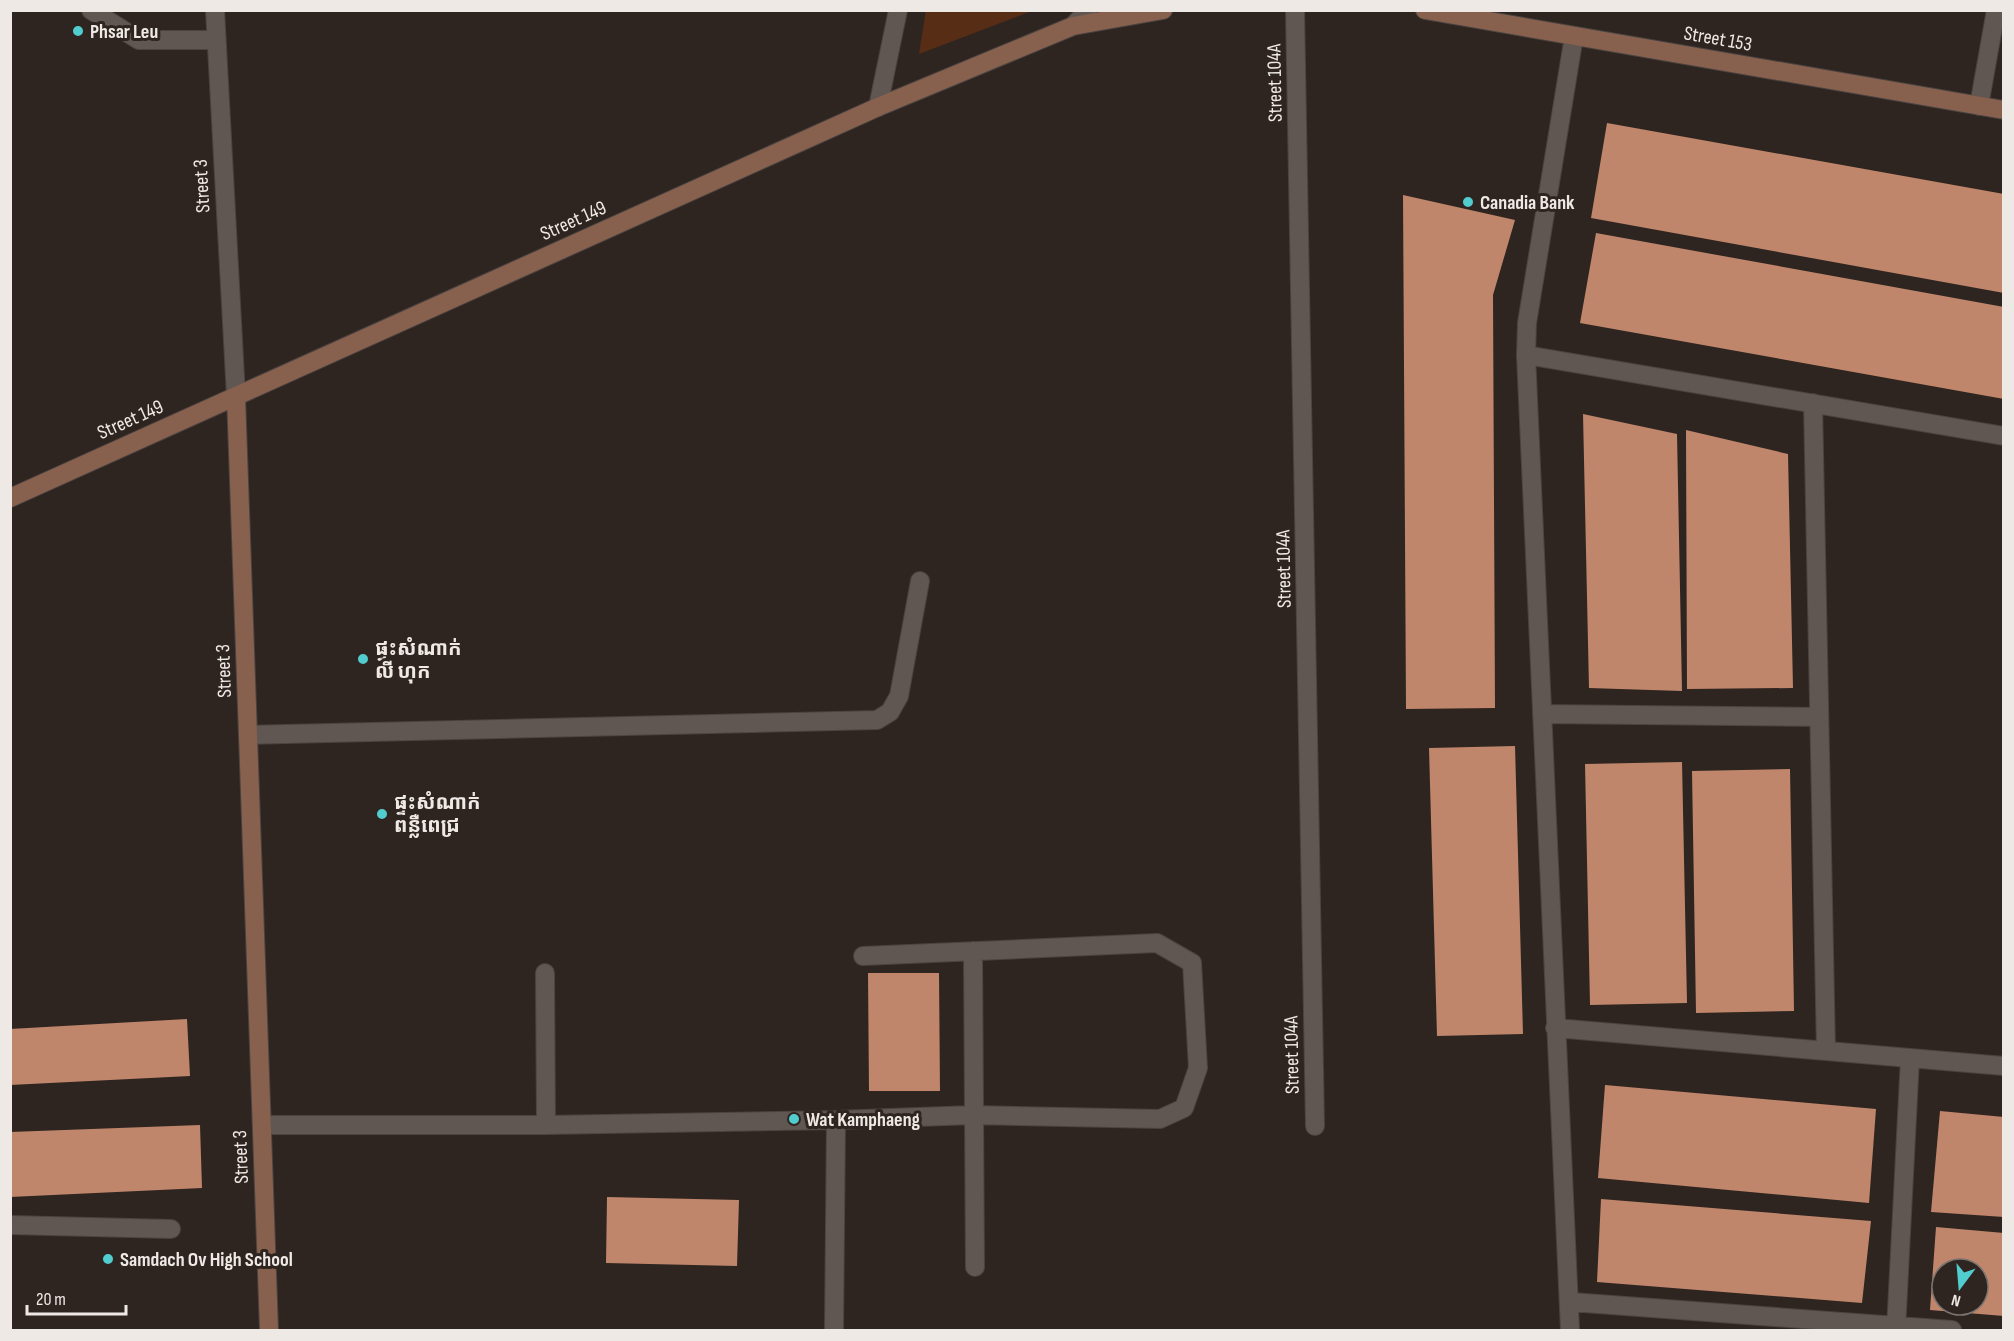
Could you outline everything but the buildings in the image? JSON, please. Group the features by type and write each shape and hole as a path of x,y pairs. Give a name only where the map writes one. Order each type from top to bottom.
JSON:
{"street":[{"path":"91,10 139,40 216,40"},
{"name":"Street 3","path":"215,10 236,396 269,1330"},
{"path":"878,107 898,10"},
{"path":"1073,26 1088,10"},
{"name":"Street 149","path":"10,498 878,107 1073,26 1163,10"},
{"name":"Street 104A","path":"1295,10 1315,1126"},
{"name":"Street 153","path":"1425,10 2004,110"},
{"path":"1979,106 1996,10"},
{"path":"1570,1330 1571,1302 1555,1028 1526,355 1527,323 1574,36"},
{"path":"1526,355 2004,436"},
{"path":"1813,403 1826,1051"},
{"path":"248,735 877,720 890,712 899,696 920,581"},
{"path":"1542,714 1819,717"},
{"path":"261,1125 546,1125 973,1115 1160,1119 1184,1108 1197,1068 1192,963 1157,943 863,956"},
{"path":"973,951 975,1267"},
{"path":"545,973 546,1125"},
{"path":"1555,1028 2004,1066"},
{"path":"1896,1328 1910,1058"},
{"path":"834,1330 836,1120"},
{"path":"10,1226 171,1228"},
{"path":"1571,1302 1896,1328 1952,1330"}],"shaded area":[{"path":"926,10 1032,10 1032,11 919,54"}],"place":[{"name":"Phsar Leu","path":"78,31"},
{"name":"Canadia Bank","path":"1468,202"},
{"name":"ផ្ទះសំណាក់ លី ហុក","path":"363,659"},
{"name":"ផ្ទះសំណាក់ ពន្លឺពេជ្រ","path":"382,814"},
{"name":"Wat Kamphaeng","path":"794,1119"},
{"name":"Samdach Ov High School","path":"108,1259"}]}
